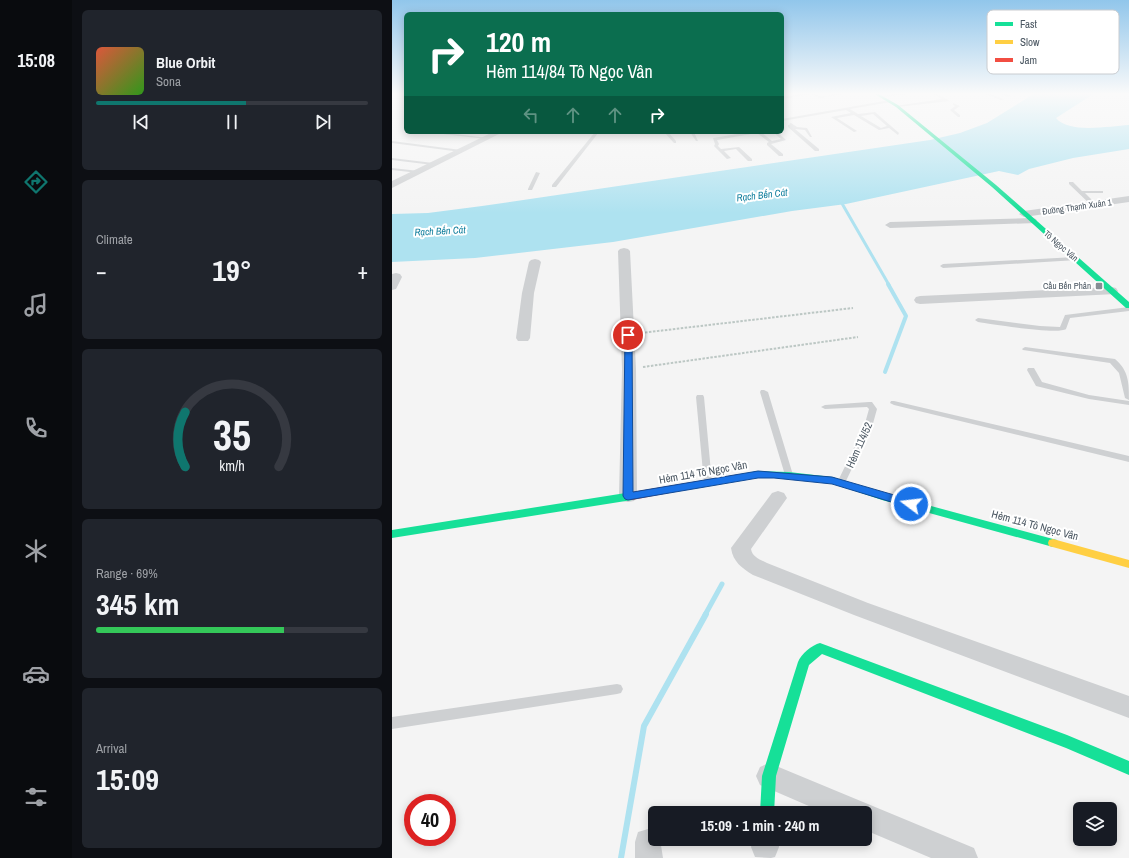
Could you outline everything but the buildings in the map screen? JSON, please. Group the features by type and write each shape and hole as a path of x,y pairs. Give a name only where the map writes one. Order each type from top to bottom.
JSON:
{"street":[{"name":"Tô Ngọc Vân","path":"931,133 994,186 1129,306"},
{"path":"392,185 495,134"},
{"name":"Đường Thạnh Xuân 1","path":"890,225 1028,217 1094,205 1127,201"},
{"path":"624,251 629,369 628,496"},
{"path":"523,338 528,293 535,262"},
{"path":"920,300 1112,291"},
{"name":"Hẻm 114 Tô Ngọc Vân","path":"392,534 758,474 790,475 832,480 882,496 1129,564"},
{"path":"778,498 740,548 741,554 751,564 760,569 861,609 1129,707"},
{"path":"767,806 769,776 804,662 820,648 1067,742 1129,768"},
{"path":"769,776 840,806"},
{"path":"872,820 964,858"}],"lane":[{"path":"799,133 817,150"},
{"path":"447,134 486,138"},
{"path":"554,186 595,134"},
{"path":"668,134 675,142"},
{"path":"693,134 697,140"},
{"path":"718,134 721,137"},
{"path":"729,158 716,146 717,144 714,139 743,134"},
{"path":"761,134 771,142"},
{"path":"777,134 784,140 771,142 772,143 768,144 781,155"},
{"path":"392,142 461,151"},
{"path":"721,150 737,148 750,160"},
{"path":"392,159 434,164"},
{"path":"392,169 419,172"},
{"path":"530,189 538,173"},
{"path":"1071,182 1094,205"},
{"path":"1081,192 1101,192"},
{"path":"943,266 1075,259"},
{"path":"978,320 1040,328 1063,329 1068,316 1129,309"},
{"path":"1026,349 1112,362 1120,367 1129,398"},
{"path":"1032,370 1039,384 1089,397 1129,403"},
{"path":"764,392 790,475"},
{"path":"700,397 708,483"},
{"path":"894,403 1129,459"},
{"name":"Hẻm 114/52","path":"825,407 869,404 873,409 868,427 841,483"},
{"path":"392,723 617,689"}],"path":[{"path":"628,335 853,308"},
{"path":"629,369 858,337"}],"water":[{"name":"Rạch Bến Cát","path":"960,133 1129,133 1129,149 1073,158 1029,169 1018,175 999,171 846,204 792,211 613,242 475,258 392,262 392,214 428,213 482,206 930,140"}],"waterway":[{"path":"840,200 889,285"},
{"path":"885,372 906,316 888,284"},
{"path":"705,615 722,584"},
{"path":"621,858 644,726 706,614"}],"traffic: fast":[{"path":"930,133 994,186 1129,306"},
{"path":"740,477 758,474 789,475 832,480 882,496 1053,543"},
{"path":"392,534 632,496"},
{"path":"767,806 769,776 804,662 820,648 1067,742 1129,768"}],"traffic: slow":[{"path":"1053,543 1129,564"}],"traffic: jam":[{"path":"632,496 740,477"}],"place":[{"name":"Cầu Bến Phân","path":"1099,286"}],"route":[{"path":"628,335 628,496 758,474 790,475 832,480 911,504"}]}
